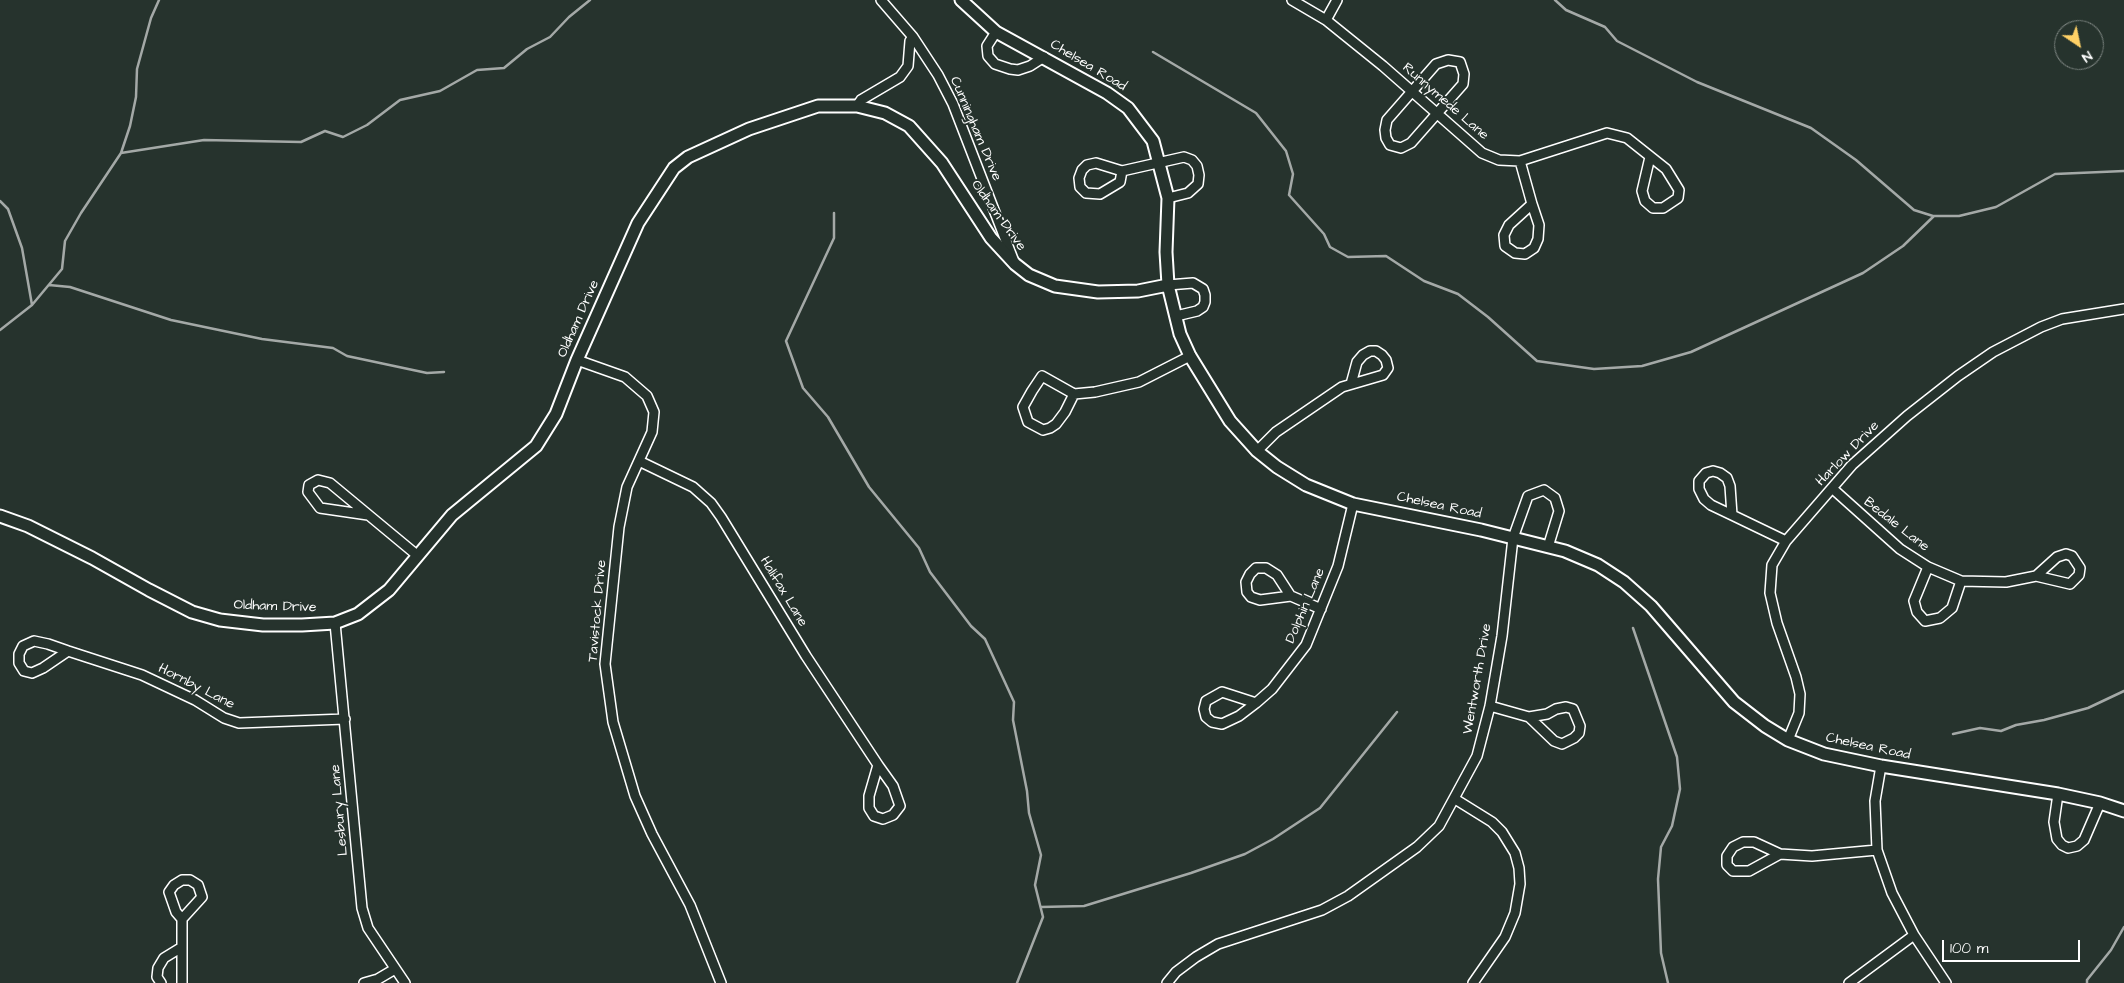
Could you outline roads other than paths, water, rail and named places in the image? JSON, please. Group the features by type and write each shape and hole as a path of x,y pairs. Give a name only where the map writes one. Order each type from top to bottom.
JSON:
{"street":[{"name":"Cunningham Drive","path":"881,0 913,36 953,104 1014,264"},
{"name":"Chelsea Road","path":"961,0 996,32 1107,93 1128,108 1153,141 1168,198 1166,252 1168,285 1180,334 1190,356 1230,421 1276,467 1306,485 1353,504 1513,538 1565,551 1598,564 1624,582 1652,606 1734,702 1765,726 1788,740 1824,754 1881,766 2058,794 2100,803 2124,811"},
{"name":"Runnymede Lane","path":"1292,0 1326,20 1482,153 1499,160 1520,161 1607,133 1627,138 1666,169 1679,190 1678,198 1663,208 1653,208 1645,201 1642,191 1650,157"},
{"path":"1326,20 1337,0"},
{"path":"996,32 987,46 988,56 995,64 1010,70 1018,70 1030,66 1044,57"},
{"path":"856,106 861,100 900,77 908,66 910,42 913,36"},
{"path":"1448,60 1460,62 1464,74 1462,84 1436,114 1411,143 1401,148 1390,144 1385,130 1387,120 1436,64 1448,60"},
{"name":"Oldham Drive","path":"0,516 28,526 92,558 192,612 220,620 263,625 302,625 335,623 358,614 389,590 452,515 536,446 556,414 577,360 638,223 674,168 688,157 749,129 818,106 856,106 885,113 909,126 942,163 992,238 1014,264 1029,275 1055,286 1098,292 1138,291 1168,285"},
{"path":"1122,171 1120,182 1100,194 1092,195 1080,188 1079,178 1082,170 1087,165 1096,163 1122,171 1184,157 1192,160 1197,166 1199,174 1198,184 1188,193 1168,198"},
{"path":"1520,161 1539,225 1538,239 1534,248 1525,254 1515,253 1505,246 1504,235 1509,225 1532,204"},
{"path":"1168,285 1193,283 1203,289 1205,295 1203,308 1176,316"},
{"name":"Harlow Drive","path":"1788,740 1799,713 1800,694 1777,623 1770,592 1772,565 1786,541 1852,466 1893,427 1958,376 1993,352 2041,327 2062,319 2124,309"},
{"path":"1257,450 1276,432 1342,387 1383,375 1388,368 1386,360 1376,351 1363,354 1357,362 1350,384"},
{"path":"1074,394 1065,412 1056,424 1050,428 1043,430 1028,422 1023,408 1042,376 1074,394 1109,390 1139,382 1190,356"},
{"name":"Tavistock Drive","path":"577,360 625,377 647,396 654,412 652,432 627,487 619,527 605,664 613,722 634,796 690,905 721,983"},
{"name":"Halifax Lane","path":"639,462 693,487 711,503 722,517 806,656 893,786 900,806 893,815 883,819 874,816 869,808 869,796 878,765"},
{"path":"1732,515 1730,486 1727,478 1713,471 1706,473 1699,481 1699,489 1704,500 1711,505 1786,541"},
{"path":"368,515 320,508 308,492 309,485 318,480 330,483 418,556"},
{"name":"Bedale Lane","path":"1833,489 1900,549 1928,567 1961,581 2006,582 2036,576 2070,584 2080,575 2080,568 2072,556 2066,554 2057,557 2036,576"},
{"name":"Wentworth Drive","path":"1167,983 1176,972 1196,956 1218,944 1322,910 1348,896 1417,848 1439,826 1477,756 1490,706 1502,636 1513,538 1528,496 1544,490 1554,498 1558,512 1548,547"},
{"name":"Dolphin Lane","path":"1256,704 1222,692 1206,701 1204,708 1206,717 1212,722 1222,724 1240,716 1256,704 1278,682 1306,645 1338,566 1353,504"},
{"path":"1928,567 1914,600 1916,612 1925,621 1940,618 1952,608 1961,581"},
{"path":"1291,596 1277,575 1266,568 1256,568 1246,582 1247,592 1251,597 1260,600 1291,596 1321,609"},
{"name":"Lesbury Lane","path":"335,623 362,908 368,928 405,983"},
{"name":"Hornby Lane","path":"68,651 32,673 24,671 19,663 23,646 34,641 68,651 142,675 195,700 224,718 239,723 254,724 345,719"},
{"path":"1490,706 1529,717 1547,714 1556,709 1566,707 1573,709 1580,726 1579,733 1562,744 1554,741 1529,717"},
{"path":"1881,766 1875,801 1877,850 1892,893 1914,935 1946,983"},
{"path":"2058,794 2054,822 2057,839 2068,848 2077,846 2084,840 2100,803"},
{"path":"1455,799 1492,822 1502,832 1515,853 1519,868 1520,884 1515,913 1505,937 1473,983"},
{"path":"1780,854 1749,871 1733,871 1727,865 1727,856 1733,847 1743,842 1754,842 1780,854 1812,856 1877,850"},
{"path":"182,919 182,983"},
{"path":"1849,983 1914,935"},
{"path":"161,983 157,977 158,968 164,958 182,947"},
{"path":"364,983 378,979 395,969"}],"waterway":[{"path":"0,330 32,305 62,269 65,241 81,213 121,153 130,126 136,97 137,69 151,18 159,0"},
{"path":"121,153 204,140 301,142 325,131 343,137 367,125 400,100 440,91 477,70 504,68 527,49 550,37 569,17 590,0"},
{"path":"1555,0 1566,10 1605,27 1617,41 1697,82 1811,128 1856,160 1914,210 1933,216"},
{"path":"1153,52 1256,113 1286,151 1293,174 1289,195 1324,234 1330,247 1348,257 1386,256 1424,281 1458,294 1488,317 1537,361 1594,369 1642,366 1691,352 1863,273 1903,246 1934,216 1959,216 1996,207 2055,174 2124,171"},
{"path":"0,201 8,209 22,248 32,305"},
{"path":"834,213 834,238 786,341 803,388 828,417 869,487 919,548 930,572 971,626 985,639 1014,702 1013,720 1027,791 1029,813 1041,855 1035,885 1043,917 1017,983"},
{"path":"49,285 70,287 171,320 262,339 333,348 347,356 427,373 444,372"},
{"path":"1633,628 1677,757 1680,789 1672,826 1661,847 1658,879 1661,953 1668,983"},
{"path":"1953,734 1980,728 2001,731 2016,725 2044,720 2088,708 2124,691"},
{"path":"1041,907 1084,906 1245,854 1273,839 1320,808 1397,712"},
{"path":"2087,983 2087,980 2111,950 2124,927"}]}
